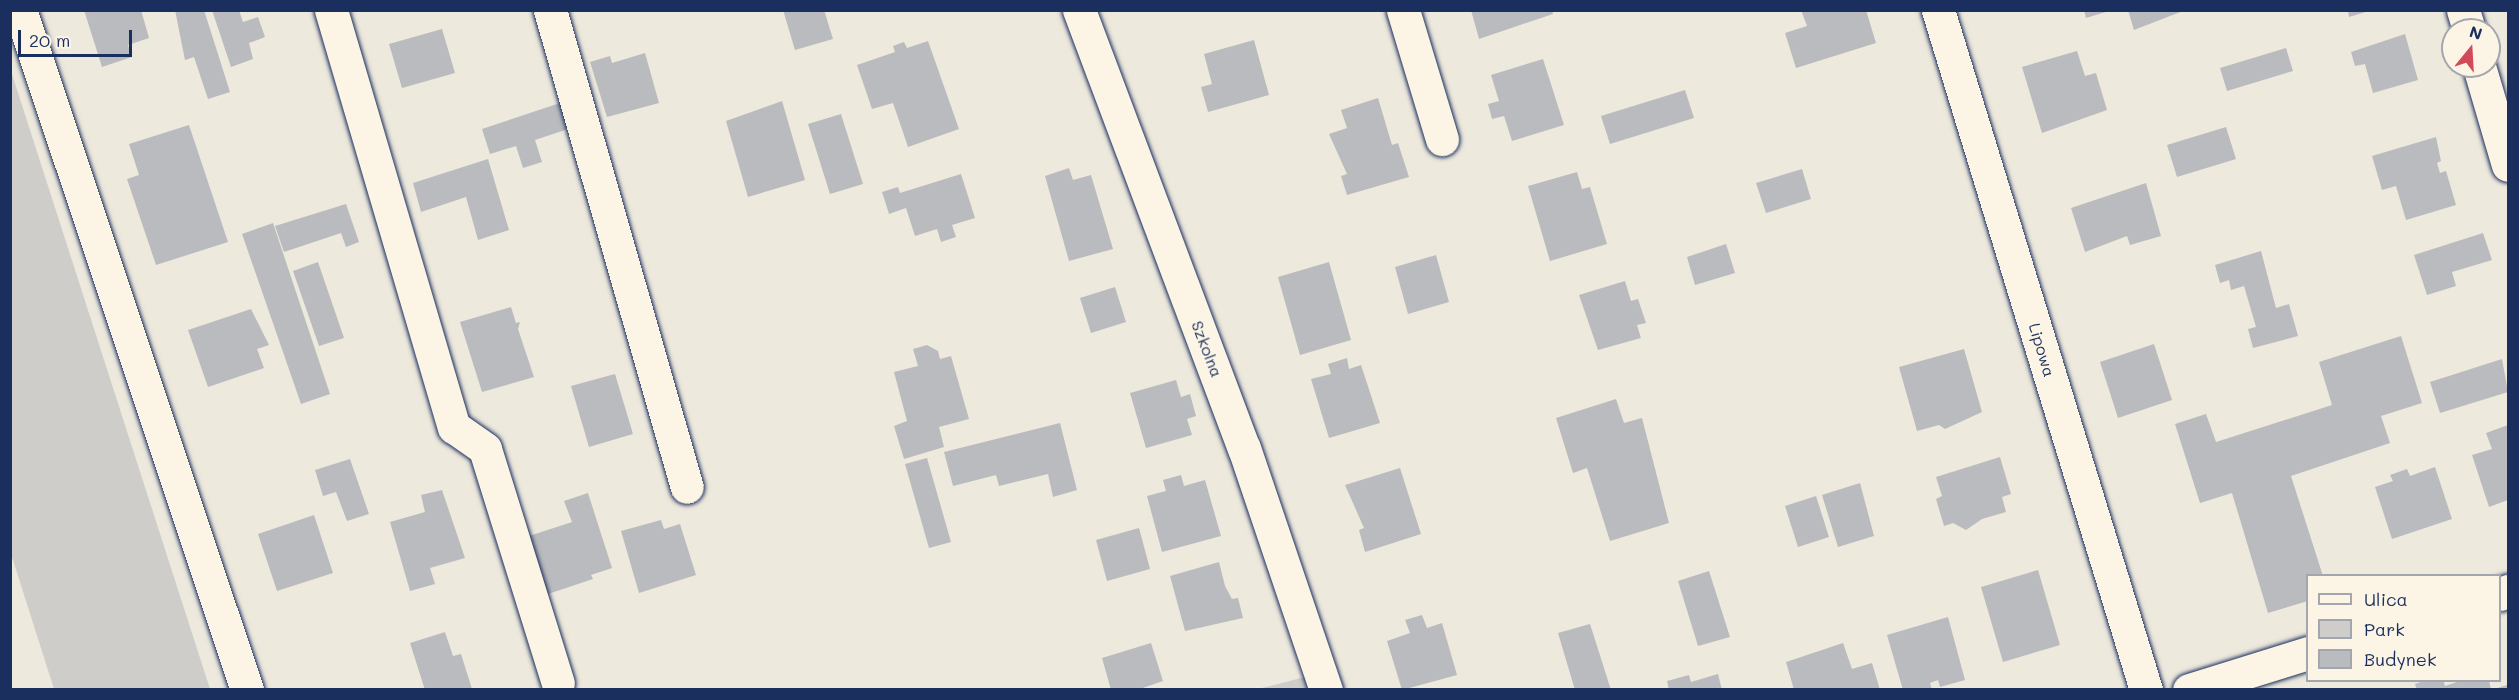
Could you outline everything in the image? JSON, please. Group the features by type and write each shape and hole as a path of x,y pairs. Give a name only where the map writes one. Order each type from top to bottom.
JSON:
{"street":[{"path":"20,10 247,690"},
{"path":"331,10 454,427 485,449 558,683"},
{"path":"550,10 687,487"},
{"name":"Szkolna","path":"1079,10 1244,448 1326,690"},
{"path":"1403,10 1442,139"},
{"name":"Lipowa","path":"1938,10 2146,690"},
{"path":"2483,78 2508,165"},
{"path":"2189,690 2306,653"}],"green space":[{"path":"10,71 210,689 54,689 11,554"},
{"path":"1305,677 1309,690 1254,690"}],"building":[{"path":"84,10 141,10 149,38 128,45 132,57 102,67"},
{"path":"175,10 204,10 230,92 208,99 194,57 185,60"},
{"path":"212,10 239,10 243,22 258,17 265,37 249,43 253,59 231,67"},
{"path":"783,10 824,10 833,39 795,50"},
{"path":"1471,10 1552,10 1553,14 1479,39"},
{"path":"1801,10 1866,10 1876,43 1796,68 1785,33 1807,26"},
{"path":"2084,10 2109,10 2109,11 2086,18"},
{"path":"2128,10 2183,10 2183,11 2134,30"},
{"path":"2348,10 2368,10 2369,11 2349,17"},
{"path":"442,29 455,73 402,88 389,44"},
{"path":"2405,34 2418,80 2373,93 2365,64 2355,66 2351,52"},
{"path":"1254,40 1269,95 1208,112 1201,87 1212,84 1204,54"},
{"path":"928,41 959,129 908,147 893,103 872,109 857,65 895,52 893,46 904,42 907,48"},
{"path":"2286,48 2293,71 2227,91 2220,68"},
{"path":"2077,51 2085,76 2096,73 2107,110 2042,133 2022,67"},
{"path":"645,53 659,103 607,117 590,62 610,56 612,63"},
{"path":"1543,59 1564,125 1512,141 1504,116 1492,119 1488,104 1499,101 1491,75"},
{"path":"1685,90 1694,118 1610,144 1601,116"},
{"path":"1378,98 1392,145 1398,143 1409,177 1347,195 1341,176 1347,174 1329,134 1347,128 1341,110"},
{"path":"782,101 805,180 748,197 726,121"},
{"path":"560,103 568,129 535,140 542,162 523,168 516,146 490,154 482,129"},
{"path":"841,114 863,184 830,194 808,124"},
{"path":"189,125 228,242 156,265 127,179 139,175 129,144"},
{"path":"2226,127 2236,159 2177,177 2167,145"},
{"path":"2436,137 2441,161 2437,163 2440,173 2446,171 2456,205 2406,220 2396,186 2382,190 2372,156"},
{"path":"488,159 509,230 478,240 466,197 421,212 413,183"},
{"path":"1069,168 1073,180 1091,175 1113,249 1069,261 1045,176"},
{"path":"1802,169 1811,199 1766,213 1756,183"},
{"path":"1577,172 1582,189 1590,187 1607,244 1550,261 1528,186"},
{"path":"961,174 975,218 952,225 956,237 941,242 937,229 915,236 906,208 889,214 882,192 898,187 900,193"},
{"path":"2146,183 2161,236 2130,245 2127,236 2085,252 2071,208"},
{"path":"346,204 359,242 346,247 341,233 284,252 275,226"},
{"path":"273,223 330,394 301,404 242,234"},
{"path":"2483,233 2492,260 2452,272 2456,286 2427,295 2414,255"},
{"path":"1726,244 1735,273 1695,285 1687,257"},
{"path":"2261,251 2276,308 2289,304 2298,336 2253,348 2248,329 2256,327 2244,286 2231,290 2229,280 2220,283 2215,265"},
{"path":"1436,255 1449,302 1408,314 1395,267"},
{"path":"318,262 344,338 319,346 293,271"},
{"path":"1329,262 1351,340 1300,355 1278,277"},
{"path":"1625,281 1631,301 1638,299 1646,323 1637,325 1641,338 1598,350 1579,295"},
{"path":"1115,287 1126,322 1091,333 1080,298"},
{"path":"511,307 516,323 520,322 518,329 534,377 482,392 460,322"},
{"path":"251,309 269,345 257,349 264,368 208,387 188,330"},
{"path":"2401,336 2422,403 2381,416 2390,443 2291,476 2322,574 2306,574 2306,602 2268,613 2232,493 2200,503 2175,424 2206,414 2216,442 2332,405 2319,362"},
{"path":"2154,344 2172,400 2118,418 2100,362"},
{"path":"927,345 938,351 940,359 951,356 969,419 939,427 944,447 904,459 894,426 907,421 894,372 918,366 913,349"},
{"path":"1964,349 1982,412 1945,429 1939,425 1917,431 1899,367"},
{"path":"1347,358 1349,369 1361,365 1380,423 1329,438 1311,379 1331,374 1328,364"},
{"path":"2502,359 2508,392 2440,413 2430,382"},
{"path":"615,374 633,434 589,447 571,386"},
{"path":"1176,380 1181,397 1190,394 1196,416 1187,419 1192,435 1146,448 1130,393"},
{"path":"1616,399 1624,423 1642,418 1669,523 1610,541 1587,468 1573,473 1556,418"},
{"path":"1060,423 1077,490 1053,497 1048,474 999,486 996,475 953,486 944,452"},
{"path":"2508,425 2508,500 2489,507 2472,455 2492,449 2486,433"},
{"path":"2000,457 2011,494 2002,497 2006,512 1982,519 1966,530 1953,523 1944,526 1936,499 1942,496 1936,477"},
{"path":"927,458 951,542 929,548 905,464"},
{"path":"350,459 369,514 347,521 336,492 323,496 315,470"},
{"path":"2435,467 2452,519 2392,539 2375,487 2393,481 2390,475 2407,469 2410,476"},
{"path":"1400,468 1421,534 1365,552 1359,530 1364,528 1345,485"},
{"path":"1181,475 1184,486 1205,480 1221,536 1162,552 1147,496 1166,491 1163,480"},
{"path":"1860,483 1874,536 1838,547 1822,495"},
{"path":"442,490 465,558 430,568 435,584 410,591 390,522 425,512 421,495"},
{"path":"588,493 612,568 591,575 593,579 545,595 526,537 572,522 564,501"},
{"path":"1816,496 1829,537 1798,547 1785,506"},
{"path":"314,515 333,573 277,591 258,534"},
{"path":"661,520 664,529 680,524 696,575 639,593 621,531"},
{"path":"1139,528 1150,569 1107,581 1096,540"},
{"path":"1219,562 1225,586 1232,599 1238,598 1243,618 1185,631 1170,576"},
{"path":"2038,570 2060,645 2003,662 1981,587"},
{"path":"1709,571 1730,637 1698,646 1678,581"},
{"path":"1422,615 1427,628 1442,623 1457,675 1402,690 1387,641 1410,633 1405,620"},
{"path":"1948,617 1965,680 1940,687 1938,680 1930,683 1932,690 1903,690 1887,635"},
{"path":"1590,624 1611,690 1575,690 1558,633"},
{"path":"445,632 453,656 461,654 472,689 425,690 410,643"},
{"path":"1151,643 1163,681 1137,690 1111,690 1102,658"},
{"path":"1843,643 1852,669 1872,663 1880,690 1794,690 1786,662"},
{"path":"1718,674 1722,690 1669,690 1667,681 1689,675 1691,682"},
{"path":"2444,682 2445,686 2457,682 2489,682 2491,690 2417,690 2415,684"},
{"path":"2507,685 2508,690 2494,689"}]}
